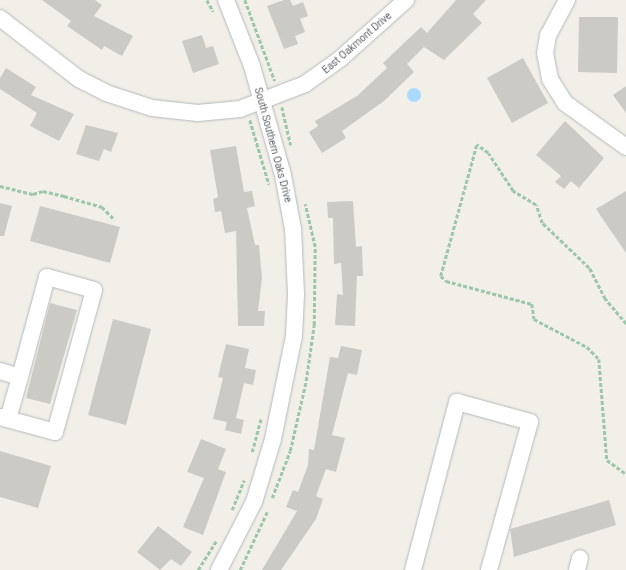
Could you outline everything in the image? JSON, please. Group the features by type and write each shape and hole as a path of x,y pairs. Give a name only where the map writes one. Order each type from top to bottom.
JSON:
{"street":[{"name":"South Southern Oaks Drive","path":"219,570 242,529 262,480 280,412 294,336 293,229 262,102 240,32 226,0"},
{"name":"East Oakmont Drive","path":"0,18 79,79 125,101 181,112 246,107 289,93 322,74 406,0"},
{"path":"567,0 548,35 545,53 550,79 565,103 626,146"},
{"path":"47,277 94,290 55,432 4,418 20,377 47,277"},
{"path":"0,371 20,377"},
{"path":"413,570 457,402 530,422 489,570"}],"path":[{"path":"207,0 214,13"},
{"path":"246,107 270,189"},
{"path":"626,324 605,299 589,268 542,223 536,204 513,191 488,152 477,145 442,276 446,282 532,304 534,319 587,347 599,359 607,460 626,474"},
{"path":"0,186 34,194 43,191 102,207 115,220"},
{"path":"251,455 263,410"},
{"path":"229,517 245,477"},
{"path":"198,570 218,537"}],"water":[{"path":"411,88 417,88 421,92 421,98 417,102 411,102 407,98 407,92"}],"building":[{"path":"42,0 95,0 102,5 94,16 133,36 122,56 104,46 102,50 67,26 71,21"},
{"path":"284,0 290,0 293,6 303,2 308,16 300,19 305,32 295,36 298,44 284,49 267,6"},
{"path":"456,0 486,0 473,14 482,23 444,60 424,47 407,64 414,72 384,101 342,131 346,138 322,153 309,132 318,126 315,121 357,96 387,68 383,63 421,27 427,33"},
{"path":"579,17 618,17 617,73 578,72"},
{"path":"202,35 206,48 213,46 219,64 193,73 182,41"},
{"path":"523,58 548,103 512,123 487,78"},
{"path":"6,68 36,87 31,95 74,114 59,141 30,126 37,113 0,89 0,78"},
{"path":"626,86 626,113 613,95"},
{"path":"565,121 604,158 579,188 571,181 564,189 555,182 561,176 536,155"},
{"path":"86,125 118,133 111,152 104,149 99,161 76,154"},
{"path":"236,146 244,192 252,191 255,206 247,208 255,245 259,245 262,278 258,311 265,311 264,326 238,326 236,231 225,233 221,211 215,212 213,199 218,197 210,150"},
{"path":"626,191 626,253 596,209"},
{"path":"353,201 356,247 362,246 363,276 357,276 355,326 335,325 337,294 343,295 341,263 334,264 333,218 328,218 327,202"},
{"path":"0,203 12,206 4,236 0,236"},
{"path":"40,206 120,227 110,263 30,241"},
{"path":"50,303 77,310 50,404 26,398"},
{"path":"113,319 151,329 126,425 88,415"},
{"path":"226,344 249,349 245,368 256,370 253,385 244,383 236,418 244,420 241,434 225,430 227,422 213,419 223,378 218,377"},
{"path":"341,346 362,350 357,375 348,373 332,435 345,438 336,472 326,469 316,496 323,499 316,519 281,570 262,570 297,511 286,507 293,490 298,492 308,465 309,449 314,450 330,357 338,358"},
{"path":"201,439 226,449 218,469 226,472 203,535 183,527 204,478 187,472"},
{"path":"0,451 51,466 38,508 0,497"},
{"path":"609,500 616,525 514,557 510,529"},
{"path":"158,526 192,552 181,566 171,559 160,570 137,552"}]}
